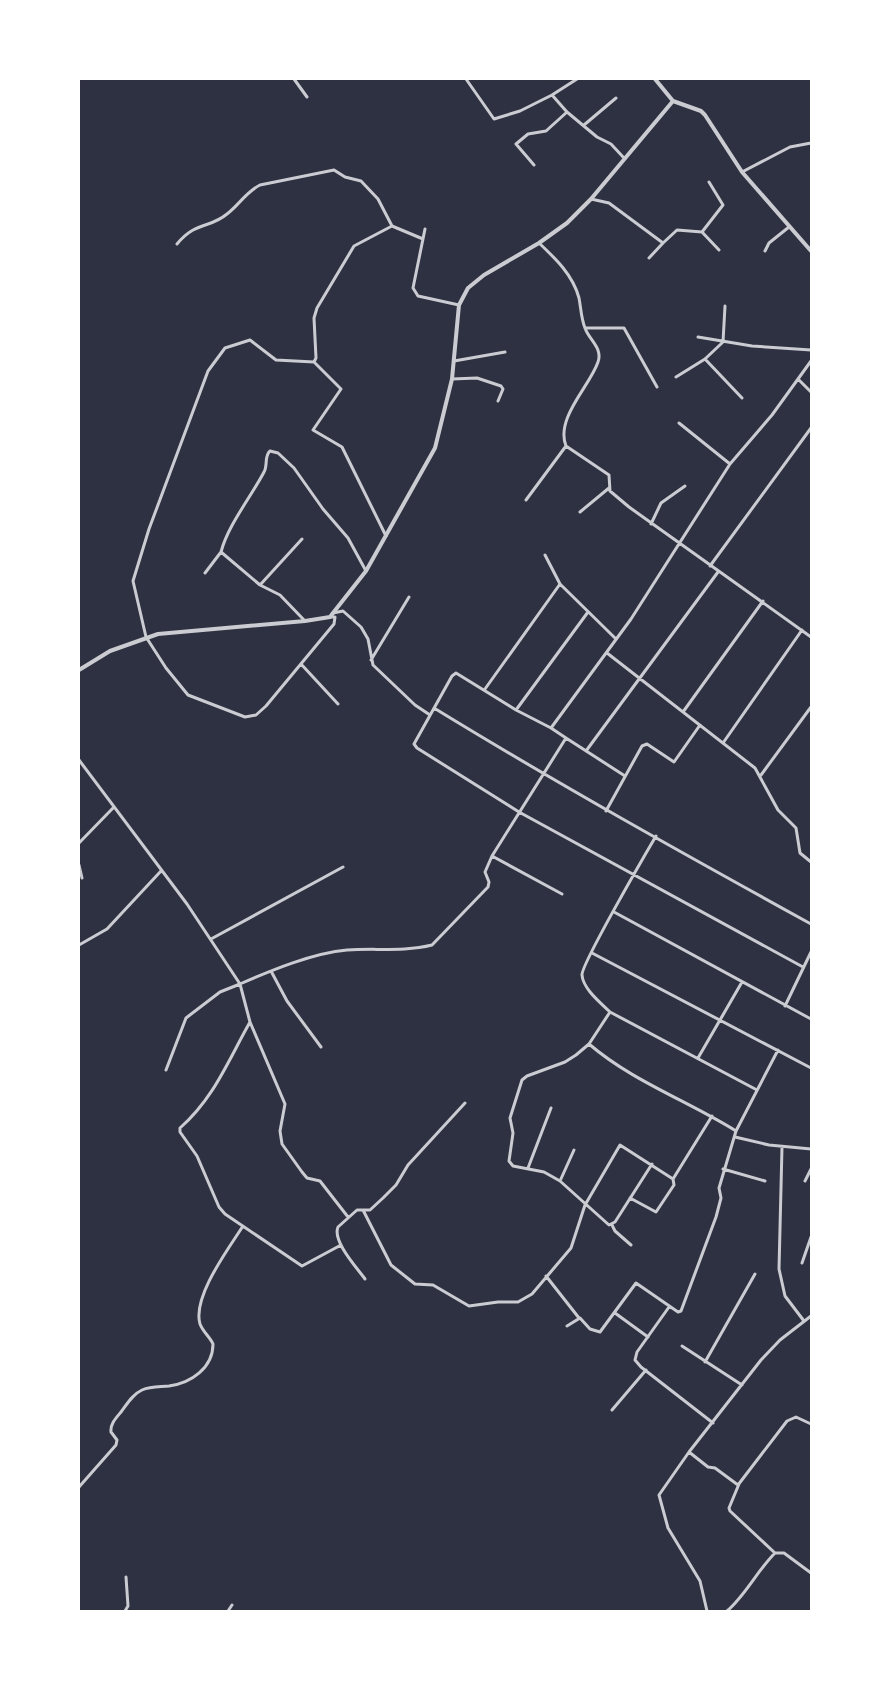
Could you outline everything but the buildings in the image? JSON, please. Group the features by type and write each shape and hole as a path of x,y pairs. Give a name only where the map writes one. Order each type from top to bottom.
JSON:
{"street":[{"path":"294,79 308,97"},
{"path":"466,79 494,119 520,111 552,95 577,79"},
{"path":"655,79 673,101 701,111 705,115 742,172 811,251"},
{"path":"552,95 567,112 597,137 611,144 624,158"},
{"path":"584,125 616,98"},
{"path":"79,670 110,651 146,637 166,633 305,621 330,617 334,614 366,571 435,448 452,379 459,305 468,288 567,223 591,200 673,101"},
{"path":"534,165 516,144 528,134 546,130 567,112"},
{"path":"742,172 790,147 811,143"},
{"path":"178,244 189,230 228,214 251,190 260,185 332,170 361,181 378,199 392,226 423,239"},
{"path":"702,232 724,205 709,182"},
{"path":"591,200 609,202 663,243"},
{"path":"314,362 316,358 314,318 320,301 354,246 392,226"},
{"path":"765,251 769,243 789,227"},
{"path":"425,229 412,288 415,292 429,300 459,305"},
{"path":"649,258 679,230 702,232 718,250"},
{"path":"526,500 566,446 564,434 566,424 577,398 599,361 598,348 584,327 574,286 558,260 538,243"},
{"path":"676,377 705,359 723,342 725,306"},
{"path":"584,327 624,328 657,388"},
{"path":"698,337 752,346 811,350"},
{"path":"330,617 335,618 334,624 266,706 256,715 245,717 188,695 166,668 146,637 133,581 149,529 208,371 225,348 250,340 276,360 314,362 341,390 313,430 342,448 386,537"},
{"path":"454,361 505,352"},
{"path":"705,359 742,398"},
{"path":"552,728 616,638 632,619 679,541 730,464 772,415 811,361"},
{"path":"452,379 477,378 502,386 504,389 498,401"},
{"path":"798,379 811,392"},
{"path":"679,423 730,464"},
{"path":"710,566 811,428"},
{"path":"566,446 609,475 609,488 613,494 651,524 679,541 718,572 811,637"},
{"path":"205,573 221,552 242,508 266,470 267,454 272,450 294,468 323,509 348,538 366,571"},
{"path":"651,524 661,503 684,486"},
{"path":"580,512 609,488"},
{"path":"260,585 302,539"},
{"path":"221,552 260,585 280,595 305,621"},
{"path":"546,555 560,584 616,638"},
{"path":"586,751 718,572"},
{"path":"485,689 560,584"},
{"path":"371,660 409,598"},
{"path":"683,712 762,601"},
{"path":"334,614 343,611 361,627 370,644 371,660 415,705 430,715"},
{"path":"516,710 588,612"},
{"path":"723,743 802,630"},
{"path":"607,653 755,768 761,775 778,810 796,828 800,853 811,862"},
{"path":"301,664 338,704"},
{"path":"625,776 552,728 516,710 459,673 455,674 414,740 415,746 519,812 803,967"},
{"path":"761,775 811,707"},
{"path":"434,708 606,811 656,836 811,924"},
{"path":"606,811 645,744 675,762 700,726"},
{"path":"166,1070 186,1018 220,992 271,971 340,951 420,948 432,945 488,886 489,882 485,872 492,856 566,738"},
{"path":"79,760 211,938 240,984 250,1022 285,1104 280,1131 282,1144 307,1178 320,1181 348,1217"},
{"path":"79,843 113,808"},
{"path":"656,836 592,953 582,973 583,978 594,996 610,1012 758,1090"},
{"path":"492,856 562,894"},
{"path":"79,865 82,878"},
{"path":"211,938 343,867"},
{"path":"79,945 107,929 161,871"},
{"path":"614,912 811,1019"},
{"path":"785,1006 811,952"},
{"path":"592,953 721,1019 811,1068"},
{"path":"271,971 292,1008 321,1047"},
{"path":"698,1058 742,982"},
{"path":"610,1012 589,1044 570,1059 527,1076 522,1080 510,1118 513,1133 509,1161 513,1166 544,1172 560,1180 607,1225 612,1224"},
{"path":"250,1022 233,1052 223,1076 180,1130 197,1156 219,1207 243,1226 302,1266 309,1264 341,1245"},
{"path":"589,1044 611,1063 712,1116 736,1131"},
{"path":"546,1276 579,1318 590,1329 600,1332 636,1283 678,1312 682,1311 716,1217 721,1198 719,1188 736,1131 778,1050"},
{"path":"365,1279 341,1245 336,1231 357,1210 372,1208 396,1185 408,1165 465,1103"},
{"path":"528,1168 551,1108"},
{"path":"630,1198 656,1212 674,1185 673,1179 712,1116"},
{"path":"735,1137 782,1147 811,1150"},
{"path":"362,1210 391,1266 414,1284 433,1285 469,1306 498,1302 518,1302 532,1294 572,1248 585,1205 620,1145 673,1179"},
{"path":"782,1147 779,1269 785,1296 804,1321"},
{"path":"560,1180 574,1150"},
{"path":"612,1224 652,1164"},
{"path":"724,1169 766,1181"},
{"path":"805,1181 811,1169"},
{"path":"612,1224 615,1231 631,1245"},
{"path":"79,1487 116,1446 117,1440 110,1432 111,1425 132,1396 147,1388 174,1385 189,1380 209,1362 213,1344 200,1325 200,1306 206,1288 243,1226"},
{"path":"802,1264 811,1237"},
{"path":"705,1362 755,1274"},
{"path":"670,1307 635,1358 636,1362 712,1423"},
{"path":"615,1313 648,1337"},
{"path":"707,1611 700,1581 668,1528 658,1498 689,1452 742,1385 780,1340 811,1316"},
{"path":"567,1326 579,1318"},
{"path":"682,1346 742,1385"},
{"path":"612,1410 646,1370"},
{"path":"811,1424 796,1417 787,1421 739,1484 729,1510 775,1553 784,1553 811,1573"},
{"path":"689,1452 708,1467 715,1468 731,1481 739,1484"},
{"path":"726,1611 739,1599 756,1574 775,1553"},
{"path":"126,1577 128,1606 126,1611"},
{"path":"228,1611 232,1605"}]}
